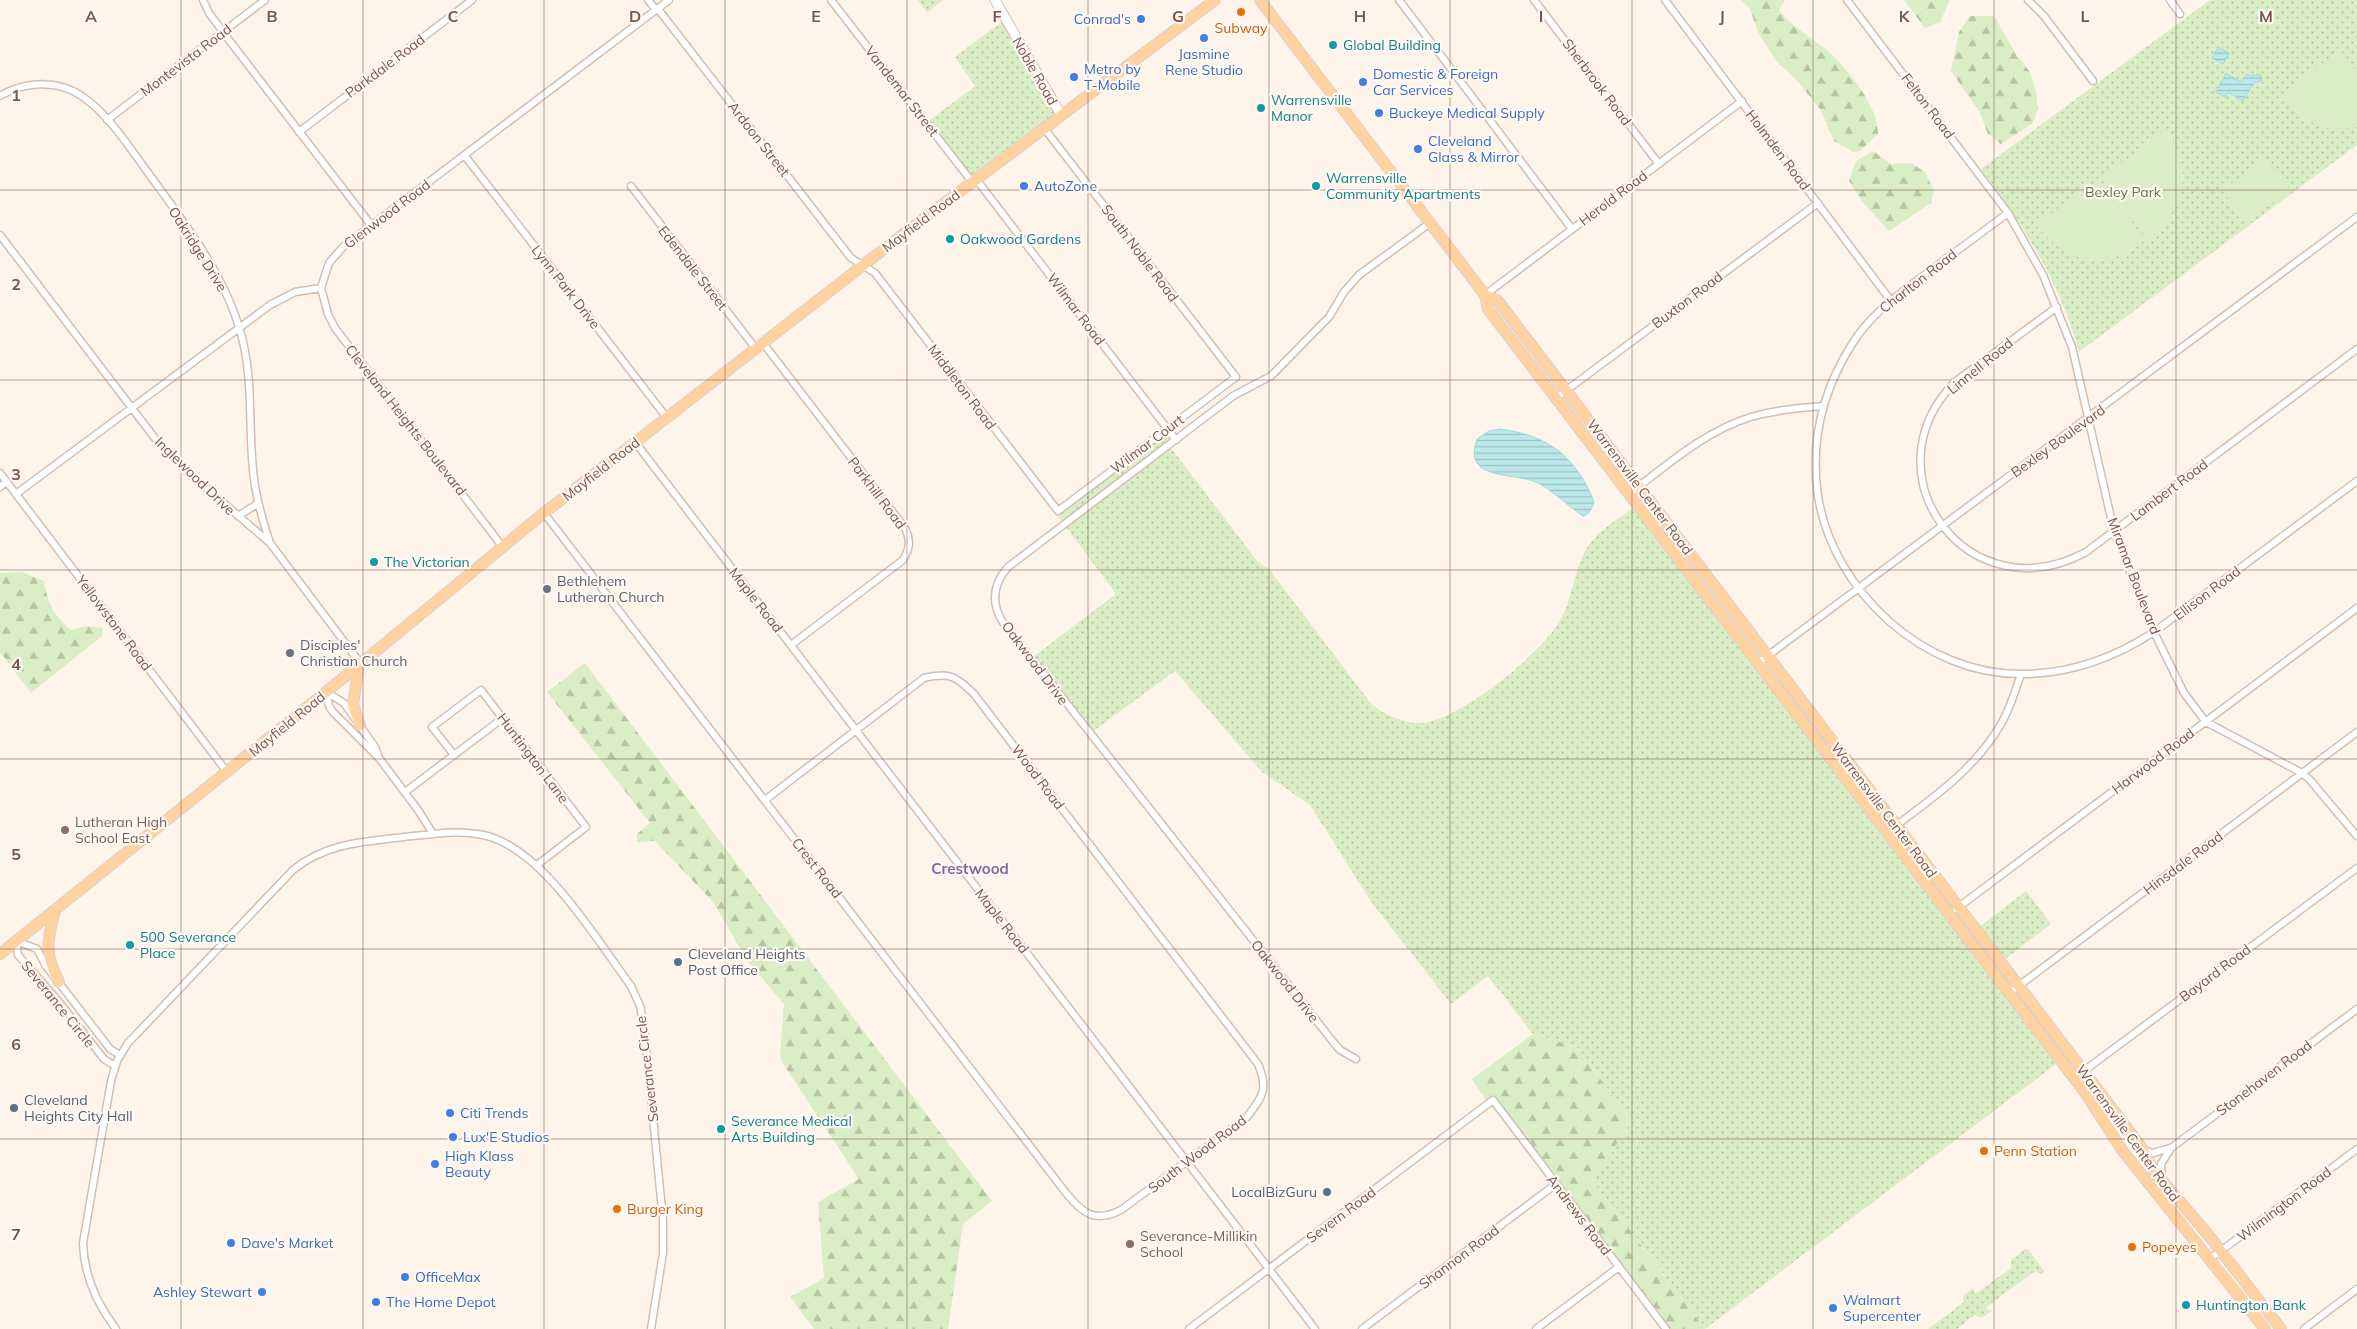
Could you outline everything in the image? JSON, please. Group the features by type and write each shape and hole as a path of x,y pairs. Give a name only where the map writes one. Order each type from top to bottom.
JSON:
{"main road":[{"name":"Mayfield Road","path":"0,954 326,692 544,513 974,181 1216,0"},
{"name":"Warrensville Center Road","path":"1260,0 1485,295 1488,309 2008,994 2074,1078 2122,1150 2265,1329"},
{"name":"Warrensville Center Road","path":"1485,295 1498,301 2142,1148 2162,1181 2281,1329"},
{"path":"360,664 354,705 360,725"},
{"path":"55,910 48,940 48,956 59,982"}],"street":[{"path":"203,0 222,32 371,225"},
{"name":"Montevista Road","path":"107,120 265,0"},
{"name":"Parkdale Road","path":"299,132 472,0"},
{"name":"Ardoon Street","path":"648,0 657,9 851,258 863,266"},
{"name":"Glenwood Road","path":"321,288 329,263 334,255 669,0"},
{"name":"Vandemar Street","path":"831,0 974,181"},
{"name":"Noble Road","path":"995,0 1061,115"},
{"path":"1399,0 1572,229"},
{"name":"Sherbrook Road","path":"1534,0 1659,164"},
{"name":"Holmden Road","path":"1665,0 1890,301"},
{"name":"Felton Road","path":"1847,0 2008,213"},
{"path":"2028,0 2044,16 2093,82"},
{"path":"2170,0 2180,14"},
{"name":"Oakridge Drive","path":"0,96 28,86 46,84 58,86 87,100 107,120 189,230 223,287 239,326 250,378 253,468 258,504 270,543"},
{"name":"Herold Road","path":"1485,295 1742,101"},
{"name":"South Noble Road","path":"1044,128 1236,378"},
{"name":"Lynn Park Drive","path":"465,156 667,418"},
{"name":"Wilmar Road","path":"974,181 1176,440"},
{"name":"Edendale Street","path":"630,186 759,346"},
{"name":"Buxton Road","path":"1556,398 1818,203"},
{"name":"Charlton Road","path":"1859,588 1832,543 1820,504 1816,480 1816,452 1827,392 1851,345 1868,322 1890,301 2008,213"},
{"name":"Miramar Boulevard","path":"2008,213 2032,254 2057,307 2072,347 2114,531 2154,632 2184,693 2206,722 2302,773 2315,784 2357,836"},
{"name":"Bexley Boulevard","path":"1758,663 2357,217"},
{"name":"Oakwood Drive","path":"1356,1059 1340,1050 1334,1043 1009,631 996,608 996,586 1008,567 1233,396 1271,376 1329,317 1344,292 1359,275 1430,223"},
{"name":"Inglewood Drive","path":"0,235 131,408 179,464 270,543 360,664"},
{"name":"Middleton Road","path":"863,266 875,273 1058,511"},
{"path":"16,494 239,326 282,298 296,292 321,288"},
{"name":"Cleveland Heights Boulevard","path":"321,288 326,309 335,328 502,546"},
{"name":"Linnell Road","path":"1942,526 1928,500 1922,477 1921,453 1931,414 1945,392 1955,382 2057,307"},
{"name":"Parkhill Road","path":"759,346 905,528 910,538 910,545 903,560 791,645"},
{"name":"Lambert Road","path":"1942,526 1962,546 1981,558 2006,567 2031,569 2050,567 2074,559 2357,350"},
{"name":"Wilmar Court","path":"1058,511 1236,378"},
{"path":"1629,494 1700,441 1736,423 1774,411 1823,406"},
{"name":"Maple Road","path":"635,442 1315,1329"},
{"name":"Yellowstone Road","path":"0,474 227,772"},
{"name":"Ellison Road","path":"1859,588 1880,613 1900,631 1941,656 1982,669 2021,674 2057,671 2092,664 2129,648 2154,632 2357,481"},
{"path":"0,487 6,482"},
{"path":"238,516 258,504"},
{"name":"Crest Road","path":"544,513 1066,1193 1081,1210 1096,1216"},
{"name":"Harwood Road","path":"1949,914 2357,608"},
{"name":"Wood Road","path":"765,800 924,678 941,674 957,677 974,694 1258,1064"},
{"path":"1886,832 1954,782 1986,748 2002,723 2021,674"},
{"name":"Huntington Lane","path":"454,755 432,727 481,690 586,827 537,864"},
{"path":"326,692 344,703 375,746 379,758"},
{"path":"326,692 329,706 379,758 405,792 432,834"},
{"path":"405,792 503,718"},
{"name":"Hinsdale Road","path":"2008,994 2357,732"},
{"name":"Severance Circle","path":"116,1329 107,1318 90,1285 84,1265 83,1243 104,1112 115,1066 120,1055 142,1026 302,863 324,850 339,846 432,834 467,833 493,838 512,847 537,864 553,882 631,986 640,1006 664,1228 663,1253 652,1329"},
{"name":"Bayard Road","path":"2074,1078 2357,868"},
{"name":"Severance Circle","path":"115,1066 104,1059 18,955 16,941 37,949 46,966 110,1049 120,1055"},
{"path":"66,1011 76,1004"},
{"name":"Stonehaven Road","path":"2171,1148 2357,1009"},
{"name":"South Wood Road","path":"1096,1216 1105,1216 1121,1210 1247,1117 1262,1097 1265,1079 1258,1064"},
{"name":"Andrews Road","path":"1493,1100 1666,1329"},
{"name":"Severn Road","path":"1189,1329 1493,1100"},
{"path":"2142,1148 2153,1153 2171,1148"},
{"path":"2162,1181 2162,1164 2171,1148"},
{"name":"Wilmington Road","path":"2210,1259 2357,1149"},
{"name":"Shannon Road","path":"1362,1329 1556,1184"},
{"path":"1536,1329 1619,1267"},
{"path":"2304,1329 2357,1289"}],"green space":[{"path":"918,0 943,0 927,13"},
{"path":"1741,0 1785,0 1779,10 1784,16 1832,55 1850,75 1867,99 1877,123 1878,134 1860,151 1853,152 1834,141 1820,109 1793,76 1776,61 1758,32 1750,9"},
{"path":"1904,0 1950,0 1940,22 1925,28"},
{"name":"Bexley Park","path":"2210,0 2357,0 2357,145 2079,352 2062,302 2039,256 2026,233 1981,169"},
{"path":"1970,16 1994,16 2017,56 2030,72 2036,91 2038,109 2033,123 2001,144 1988,134 1979,111 1951,71 1959,32"},
{"path":"1005,19 1061,115 972,182 926,123 975,86 955,57"},
{"path":"2337,52 2343,53 2357,72 2357,126 2345,128 2323,127 2297,112 2281,95"},
{"path":"2165,130 2180,160 2183,175 2182,189 2170,216 2147,239 2105,183 2107,174"},
{"path":"1873,151 1891,164 1911,163 1925,172 1934,191 1931,203 1889,231 1863,203 1849,181 1856,161"},
{"path":"2266,158 2290,190 2246,222 2222,190"},
{"path":"2103,183 2145,240 2130,250 2101,259 2087,259 2060,248 2036,225 2093,184"},
{"path":"1167,429 1176,440 1169,445 1257,561 1269,569 1372,705 1389,715 1409,722 1422,723 1438,719 1456,711 1476,699 1534,653 1563,615 1579,565 1588,546 1605,529 1637,505 2060,1061 1705,1329 1593,1182 1631,1121 1577,1047 1533,1034 1488,976 1451,1004 1372,903 1310,805 1262,772 1175,671 1088,735 1029,660 1116,594 1054,511"},
{"path":"22,572 44,581 47,597 52,608 71,630 85,626 103,628 102,636 31,693 0,652 0,573"},
{"path":"585,663 992,1201 963,1224 948,1329 814,1329 790,1297 824,1278 818,1202 859,1179 782,1062 780,1054 784,1004 749,963 713,902 655,841 637,842 637,834 650,823 547,692"},
{"path":"2026,891 2051,924 2004,960 1979,927"},
{"path":"1533,1034 1577,1047 1631,1121 1593,1182 1705,1329 1666,1329 1493,1101 1488,1104 1472,1079"},
{"path":"2025,1249 2028,1249 2044,1271 2041,1274 2035,1271 1985,1308 1992,1311 1982,1318 1975,1315 1957,1329 1928,1329 1964,1302 1963,1296 1973,1288 1975,1294 2011,1268 2011,1260"}],"water":[{"path":"2218,47 2229,53 2223,64 2212,58"},
{"path":"2226,73 2241,82 2247,74 2252,76 2260,74 2262,80 2254,83 2243,101 2228,92 2225,97 2216,92"},
{"path":"1500,429 1532,436 1558,450 1569,460 1594,501 1589,512 1583,516 1536,482 1503,475 1483,468 1477,462 1474,452 1477,439 1489,431"}],"place":[{"name":"Subway","path":"1241,12"},
{"name":"Conrad's","path":"1141,19"},
{"name":"Jasmine Rene Studio","path":"1204,38"},
{"name":"Global Building","path":"1333,45"},
{"name":"Metro by T-Mobile","path":"1074,77"},
{"name":"Domestic & Foreign Car Services","path":"1363,82"},
{"name":"Warrensville Manor","path":"1261,108"},
{"name":"Buckeye Medical Supply","path":"1379,113"},
{"name":"Cleveland Glass & Mirror","path":"1418,149"},
{"name":"AutoZone","path":"1024,186"},
{"name":"Warrensville Community Apartments","path":"1316,186"},
{"name":"Oakwood Gardens","path":"950,239"},
{"name":"The Victorian","path":"374,562"},
{"name":"Bethlehem Lutheran Church","path":"547,589"},
{"name":"Disciples' Christian Church","path":"290,653"},
{"name":"Lutheran High School East","path":"65,830"},
{"name":"500 Severance Place","path":"130,945"},
{"name":"Cleveland Heights Post Office","path":"678,962"},
{"name":"Cleveland Heights City Hall","path":"14,1108"},
{"name":"Citi Trends","path":"450,1113"},
{"name":"Severance Medical Arts Building","path":"721,1129"},
{"name":"Lux'E Studios","path":"453,1137"},
{"name":"Penn Station","path":"1984,1151"},
{"name":"High Klass Beauty","path":"435,1164"},
{"name":"LocalBizGuru","path":"1327,1192"},
{"name":"Burger King","path":"617,1209"},
{"name":"Dave's Market","path":"231,1243"},
{"name":"Severance-Millikin School","path":"1130,1244"},
{"name":"Popeyes","path":"2132,1247"},
{"name":"OfficeMax","path":"405,1277"},
{"name":"Ashley Stewart","path":"262,1292"},
{"name":"The Home Depot","path":"376,1302"},
{"name":"Huntington Bank","path":"2186,1305"},
{"name":"Walmart Supercenter","path":"1833,1308"}],"district":[{"name":"Crestwood","path":"970,869"}]}
